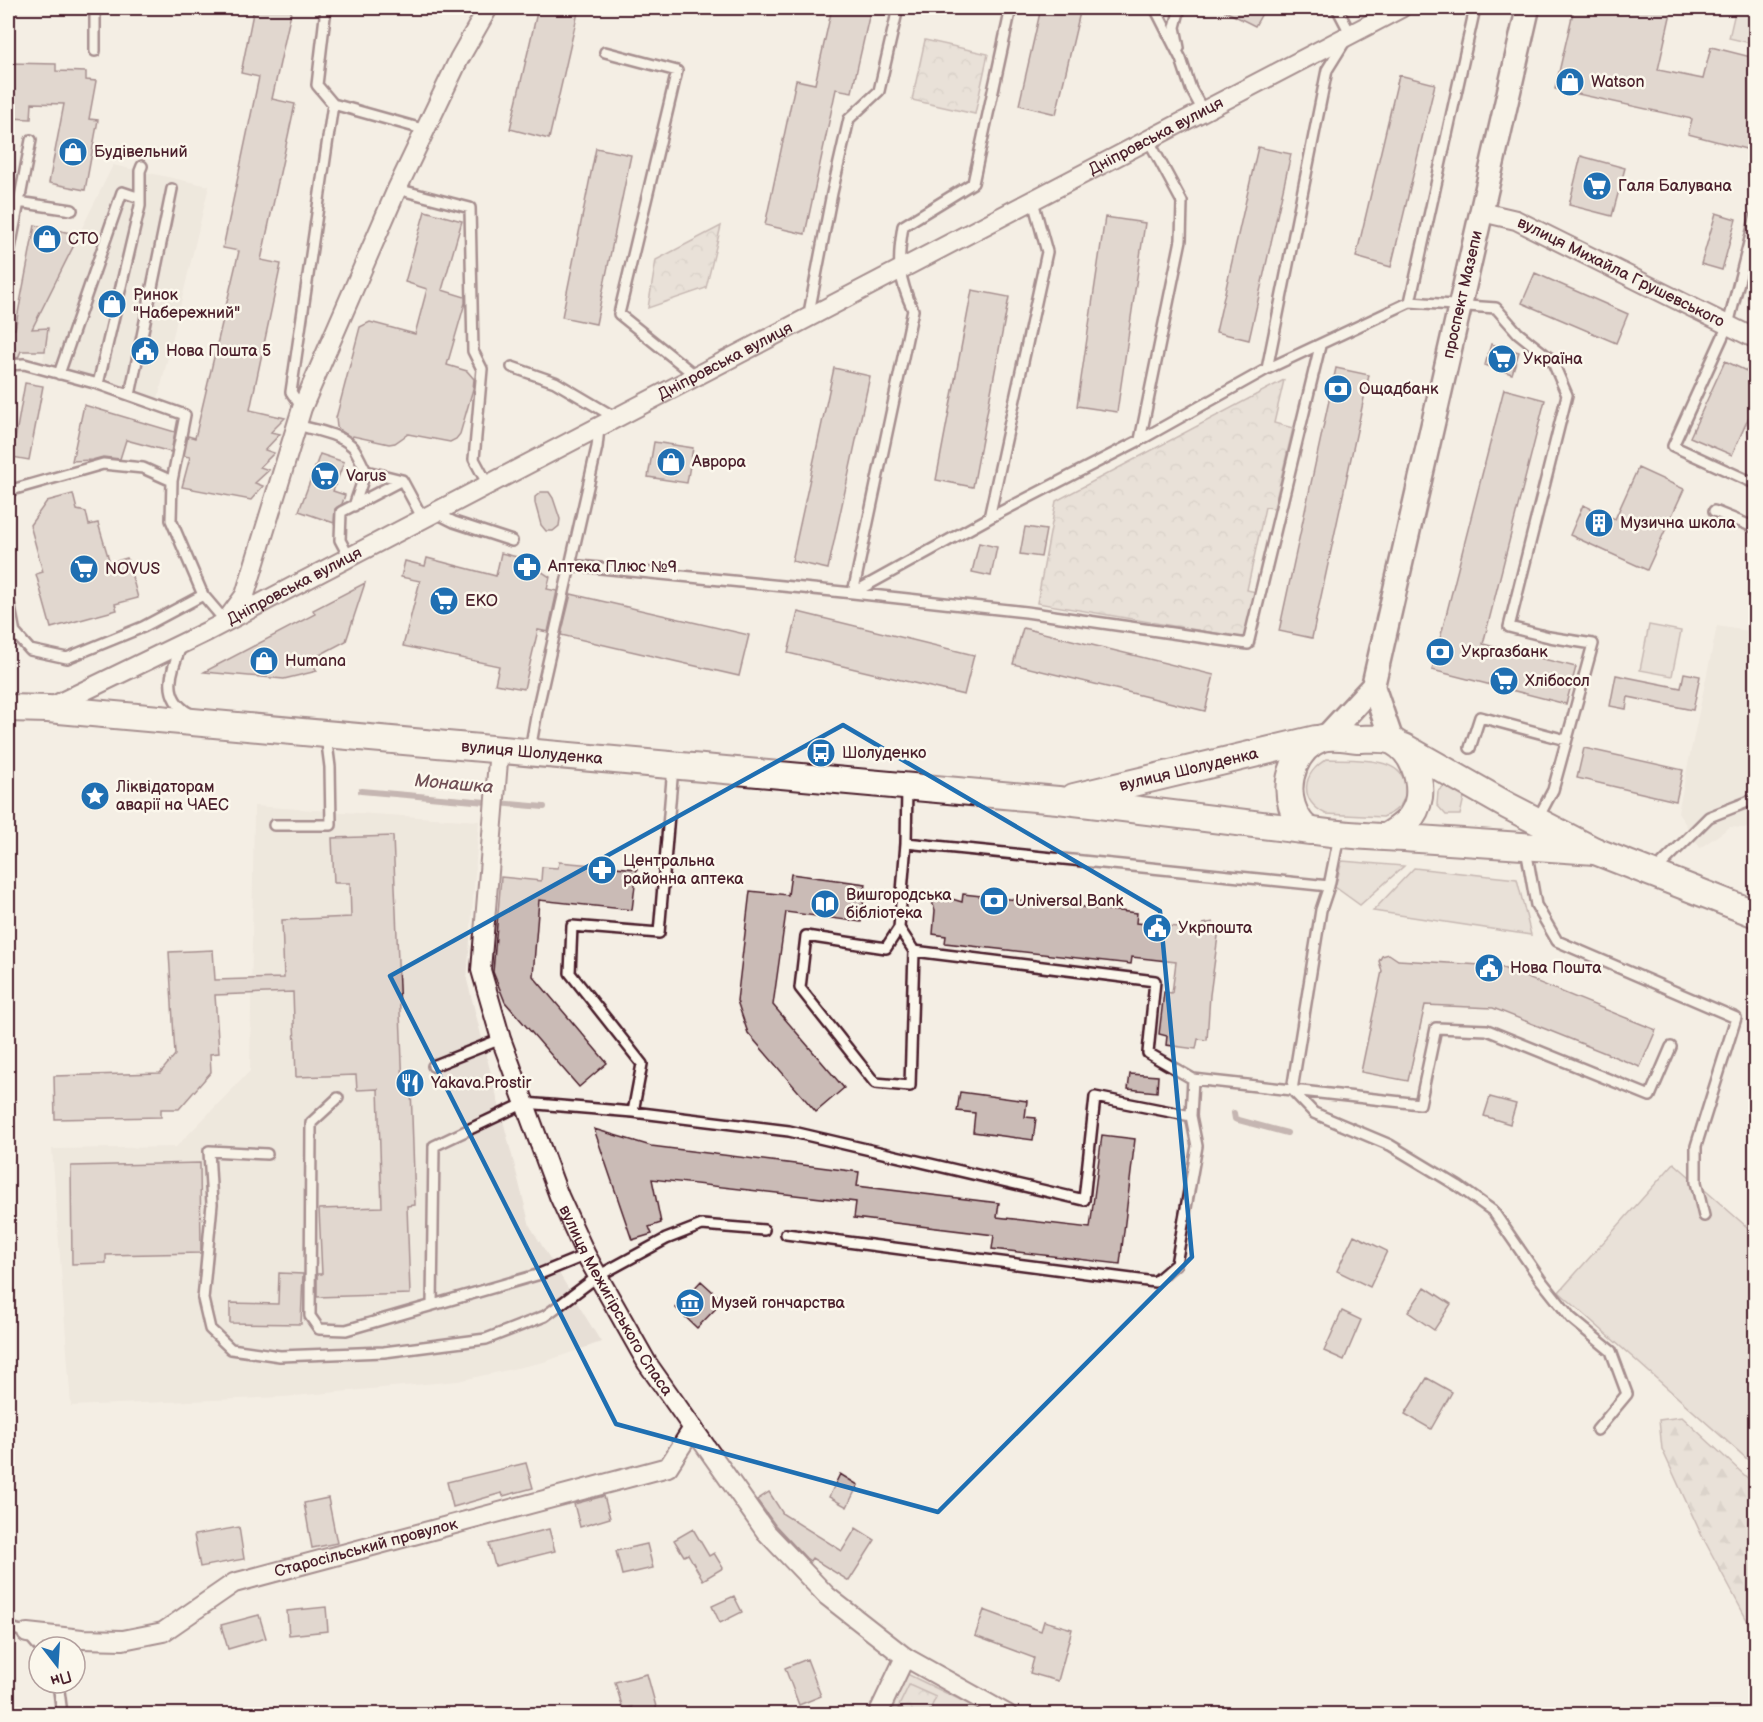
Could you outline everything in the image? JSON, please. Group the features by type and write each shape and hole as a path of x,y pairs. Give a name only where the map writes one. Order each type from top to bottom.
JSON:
{"main road":[{"name":"вулиця Шолуденка","path":"8,708 48,709 208,723 1058,800 1311,831"},
{"name":"вулиця Шолуденка","path":"1058,800 1324,738"},
{"path":"1595,851 1311,831 1296,817 1291,802 1289,787 1292,771 1305,748 1324,738 1394,742 1595,851 1755,914"},
{"path":"1386,837 1401,828 1414,814 1418,800 1419,784 1416,770 1407,754 1394,742"}],"street":[{"path":"226,622 244,595 300,416 397,189 459,59 488,8"},
{"name":"Дніпровська вулиця","path":"48,709 226,622 1401,8"},
{"name":"проспект Мазепи","path":"1324,738 1373,686 1528,8"},
{"name":"вулиця Михайла Грушевського","path":"1482,212 1516,220 1755,339"},
{"path":"1373,686 1394,742"},
{"name":"вулиця Межигірського Спаса","path":"499,749 481,970 501,1039 560,1196 586,1255 647,1363 766,1532 827,1596 905,1657 1007,1714"},
{"name":"Старосільський провулок","path":"27,1633 82,1639 123,1640 163,1632 234,1583 668,1467 693,1428"},
{"path":"878,1714 905,1657"}],"lane":[{"path":"8,10 12,8"},
{"path":"95,8 95,51"},
{"path":"326,8 317,85 333,104 426,130"},
{"path":"808,318 849,118 879,91 898,8"},
{"path":"853,593 913,310 903,289 899,271 903,226 973,183 1011,8"},
{"path":"1155,8 1181,59"},
{"path":"1180,8 1175,27 1181,59 1191,89 1203,111"},
{"path":"1267,369 1327,70 1350,33 1337,8"},
{"path":"1410,302 1475,8"},
{"path":"605,52 677,71 619,314 696,376"},
{"path":"333,104 291,392 300,416 354,447 366,471 402,480 428,515 512,541"},
{"path":"8,259 31,140"},
{"path":"1140,440 1182,231 1182,202 1149,141"},
{"path":"98,384 140,206 142,166"},
{"path":"130,395 172,189"},
{"path":"397,189 470,208 472,351 482,369 474,459 488,485"},
{"path":"59,374 122,192 140,198"},
{"path":"988,518 1047,252 1033,201"},
{"path":"18,202 72,210"},
{"path":"1755,215 1728,326 1673,446 1755,484"},
{"path":"853,593 988,518 1140,440 1267,369 1410,302 1496,308 1518,333 1552,360 1566,395 1509,627 1550,638 1593,644 1552,790 1536,821"},
{"path":"570,565 1026,612 1248,644 1320,346"},
{"path":"8,364 24,364 98,384 185,415 172,482 171,520 203,595 226,622"},
{"path":"512,367 555,382 616,418"},
{"path":"530,752 537,711 597,447 599,428"},
{"path":"8,491 104,464 143,468 172,482"},
{"path":"354,506 366,471"},
{"path":"349,557 340,540 341,512 402,480"},
{"path":"1714,511 1755,528"},
{"path":"8,597 15,633 30,650 67,658 143,627 203,595"},
{"path":"182,644 171,670 170,688 180,708 208,723"},
{"path":"1470,748 1480,717 1566,740"},
{"path":"274,825 331,825 330,767 325,734"},
{"path":"633,1112 642,1064 570,973 572,926 659,933 673,765"},
{"path":"899,928 914,951 910,1086 876,1083 800,988 806,936 886,948 899,928 906,843 907,786"},
{"path":"1653,873 1708,817 1755,797"},
{"path":"1292,1090 1321,910 1329,886 1339,833"},
{"path":"906,843 1329,886"},
{"path":"1526,846 1536,905 1557,941 1736,1018 1696,1146 1696,1182 1704,1216"},
{"path":"914,951 1155,981 1148,1053 1193,1079 1420,1104 1436,1028 1487,1030 1650,1096 1671,1047"},
{"path":"433,1066 501,1039"},
{"path":"786,1234 1155,1282 1176,1264 1197,1146 1191,1116 1193,1079"},
{"path":"1292,1090 1314,1113 1390,1145 1458,1186 1493,1211 1540,1279 1571,1318 1611,1351 1627,1394 1597,1430"},
{"path":"432,1305 434,1146 525,1103 633,1112 789,1131 1084,1200 1095,1097 1191,1116"},
{"path":"338,1098 311,1123 310,1316 319,1329 346,1330 537,1275 586,1255"},
{"path":"267,1154 209,1151 212,1204 203,1299 210,1329 231,1349 291,1356 384,1352 486,1339 545,1316 598,1276 666,1239 702,1225 764,1230"},
{"path":"8,1627 27,1633"},
{"path":"60,1695 62,1714"}],"highlighted area":[{"path":"843,725 1160,911 1192,1257 938,1512 616,1424 390,976"}],"shaded area":[{"name":"Ринок \"Набережний\"","path":"113,165 209,186 158,399 43,361 48,329 32,329"},
{"path":"1717,626 1755,632 1755,829 1730,827 1700,848 1678,812"},
{"path":"254,806 479,821 467,980 530,1226 601,1342 544,1362 458,1381 284,1397 71,1406 52,1149 176,1147 250,1071"}],"green space":[{"path":"1736,8 1755,8 1755,44 1729,38"},
{"path":"925,40 988,54 975,114 912,100"},
{"path":"721,226 706,288 648,308 656,260"},
{"path":"1284,380 1274,423 1293,428 1274,508 1265,507 1247,590 1256,592 1244,638 1037,603 1056,501"},
{"path":"1649,625 1681,631 1672,676 1640,670"},
{"path":"1327,759 1365,760 1390,766 1399,772 1405,782 1405,795 1402,803 1383,817 1326,814 1311,801 1307,794 1307,786 1312,772"},
{"path":"1444,786 1453,787 1465,793 1460,815 1446,815 1437,805 1438,791"},
{"path":"1342,861 1404,866 1360,905 1335,887"},
{"path":"1414,868 1517,879 1531,935 1373,911"},
{"path":"1674,1163 1755,1234 1755,1466 1559,1292"},
{"path":"1682,1417 1755,1485 1755,1635 1701,1534 1662,1449 1659,1420"},
{"path":"905,1673 983,1711 966,1714 898,1714 889,1711"},
{"path":"909,1685 936,1697 928,1714 910,1714 898,1708"}],"building":[{"path":"254,8 292,8 272,99 295,104 261,260 281,264 250,410 285,418 271,432 280,434 265,450 274,453 260,467 269,470 255,483 263,486 251,500 182,487 190,457 184,456 188,436 195,438 239,251 223,248 259,77 241,73"},
{"path":"538,8 579,8 549,139 510,129"},
{"path":"832,8 871,8 852,92 836,89 805,234 765,225 796,80 815,84"},
{"path":"1041,8 1081,8 1056,114 1019,105"},
{"path":"1219,8 1265,8 1255,26"},
{"path":"1574,8 1672,8 1658,70 1703,79 1711,47 1755,58 1755,128 1750,150 1688,134 1692,119 1555,89"},
{"path":"8,63 56,64 56,71 86,72 86,80 96,81 89,119 98,120 85,190 49,183 64,104 32,103 31,119 8,118"},
{"path":"1399,75 1435,84 1391,267 1356,257"},
{"path":"1258,147 1291,154 1249,340 1216,332"},
{"path":"596,148 631,155 596,324 562,317"},
{"name":"Галя Балувана","path":"1581,156 1625,168 1612,216 1569,205"},
{"path":"425,211 462,221 442,290 465,297 447,365 467,371 474,379 460,434 450,442 408,434 395,443 389,444 353,436 352,438 337,427 336,418 360,327 370,322 415,334 427,289 405,282"},
{"path":"1716,213 1736,219 1722,270 1701,264"},
{"path":"1105,217 1145,223 1117,412 1077,406"},
{"path":"35,225 79,235 32,329 48,328 45,351 21,351 18,358 10,358 8,329 15,329"},
{"path":"1535,273 1628,314 1616,343 1522,303"},
{"path":"972,290 1009,297 973,487 936,480"},
{"name":"Україна","path":"1491,344 1519,352 1512,374 1485,365"},
{"path":"1725,361 1755,375 1755,403 1732,455 1690,437"},
{"path":"834,368 870,376 828,569 792,561"},
{"path":"1336,368 1369,375 1312,638 1279,631"},
{"path":"25,383 43,386 29,460 12,457"},
{"path":"1504,389 1545,400 1483,644 1576,667 1566,704 1432,670"},
{"path":"84,405 175,432 171,452 126,440 120,459 103,457 72,461"},
{"name":"Аврора","path":"654,442 693,448 687,483 648,477"},
{"name":"Varus","path":"320,454 344,462 333,491 345,495 342,504 335,509 334,523 299,511"},
{"name":"Музична школа","path":"1638,468 1684,489 1647,570 1570,535 1583,505 1615,519"},
{"path":"541,492 549,492 560,519 559,526 553,531 546,531 541,525 535,497"},
{"path":"73,494 77,510 86,512 89,525 98,523 110,563 127,558 138,598 115,604 117,610 51,628 36,574 43,572 30,525 47,501"},
{"path":"1025,527 1046,530 1041,557 1020,554"},
{"path":"979,543 997,547 991,576 972,572"},
{"path":"501,553 521,558 550,577 547,589 557,591 548,632 538,630 524,689 495,684 499,666 403,646 420,581 401,577 405,561 425,566 427,558 496,576"},
{"path":"365,583 346,641 310,660 317,671 284,679 204,672 315,614 313,610"},
{"path":"571,594 749,635 739,676 561,635"},
{"path":"798,612 974,655 964,695 788,653"},
{"path":"1023,628 1214,675 1205,711 1013,664"},
{"path":"1684,673 1700,676 1693,710 1628,697 1626,709 1610,706 1616,675 1681,688"},
{"path":"1584,748 1683,770 1676,801 1577,778"},
{"path":"393,836 403,1087 411,1087 415,1205 407,1206 410,1294 317,1297 317,1274 322,1274 319,1209 382,1207 378,1089 357,1090 356,1075 296,1077 293,992 215,995 219,1053 210,1054 211,1072 179,1109 161,1109 161,1117 55,1119 54,1076 160,1073 175,1055 169,952 213,950 215,980 284,978 282,920 351,917 350,883 334,883 332,838"},
{"path":"559,862 637,869 632,910 539,900 533,976 607,1063 579,1087 505,1002 493,972 501,877 541,881 542,867 558,868"},
{"path":"791,874 866,884 861,922 786,912 773,1005 844,1088 816,1112 748,1033 737,1001 750,891 788,895"},
{"path":"963,894 1137,913 1136,923 1199,929 1203,924 1213,922 1218,936 1207,1040 1198,1039 1196,1049 1166,1045 1167,1036 1159,1034 1164,992 1172,993 1176,962 1132,957 1131,964 945,943 946,936 933,934 935,910 931,899 939,895 962,902"},
{"path":"1389,954 1398,960 1498,966 1656,1030 1640,1067 1493,1008 1425,1005 1408,1081 1361,1072 1382,971 1379,961 1382,956"},
{"path":"1130,1074 1158,1076 1157,1092 1128,1089"},
{"path":"960,1092 1027,1101 1025,1117 1036,1118 1033,1140 973,1132 975,1113 957,1111"},
{"path":"1490,1097 1516,1104 1510,1124 1484,1116"},
{"path":"594,1129 651,1146 859,1172 857,1186 999,1203 997,1217 1090,1228 1102,1135 1135,1139 1120,1264 992,1249 994,1235 854,1218 856,1202 652,1179 661,1223 649,1227 652,1234 632,1240"},
{"path":"200,1163 201,1253 106,1255 106,1263 72,1264 71,1166"},
{"path":"1354,1235 1387,1251 1370,1287 1337,1271"},
{"path":"279,1273 303,1274 301,1324 230,1323 230,1303 278,1304"},
{"path":"701,1281 723,1301 697,1328 676,1308"},
{"path":"1425,1287 1451,1304 1434,1330 1408,1312"},
{"path":"1342,1311 1361,1320 1344,1360 1324,1351"},
{"path":"1427,1378 1452,1392 1431,1429 1405,1414"},
{"path":"526,1463 533,1488 503,1496 502,1493 453,1507 447,1482"},
{"path":"840,1474 858,1485 847,1507 829,1497"},
{"path":"769,1492 783,1514 842,1551 856,1528 875,1540 849,1581 812,1558 810,1561 806,1558 775,1525 757,1500"},
{"path":"604,1496 610,1518 580,1527 574,1504"},
{"path":"328,1498 337,1543 312,1548 304,1503"},
{"path":"239,1527 244,1559 200,1567 194,1535"},
{"path":"549,1529 555,1551 495,1566 489,1544"},
{"path":"693,1529 709,1556 714,1553 723,1568 703,1580 688,1554 684,1556 674,1540"},
{"path":"647,1544 653,1568 622,1575 616,1551"},
{"path":"734,1596 742,1612 720,1623 712,1606"},
{"path":"326,1607 328,1631 289,1635 287,1611"},
{"path":"984,1610 1041,1631 1044,1621 1072,1629 1058,1681 1030,1673 1034,1658 975,1636"},
{"path":"259,1615 266,1638 228,1649 221,1625"},
{"path":"807,1659 821,1696 799,1705 785,1668"},
{"path":"647,1674 658,1714 634,1714 632,1707 623,1709 615,1682"}],"waterway":[{"name":"Монашка","path":"361,791 544,807"},
{"path":"1234,1113 1235,1119 1287,1133"}],"place":[{"name":"Watson","path":"1570,82"},
{"name":"Будівельний","path":"73,152"},
{"name":"Галя Балувана","path":"1597,186"},
{"name":"СТО","path":"47,239"},
{"name":"Ринок \"Набережний\"","path":"112,304"},
{"name":"Нова Пошта 5","path":"145,351"},
{"name":"Україна","path":"1502,359"},
{"name":"Ощадбанк","path":"1338,389"},
{"name":"Аврора","path":"671,462"},
{"name":"Varus","path":"325,476"},
{"name":"Музична школа","path":"1599,523"},
{"name":"Аптека Плюс №9","path":"527,567"},
{"name":"NOVUS","path":"84,569"},
{"name":"EKO","path":"444,601"},
{"name":"Укргазбанк","path":"1440,652"},
{"name":"Humana","path":"264,661"},
{"name":"Хлібосол","path":"1504,681"},
{"name":"Шолуденко","path":"821,753"},
{"name":"Ліквідаторам аварії на ЧАЕС","path":"95,796"},
{"name":"Центральна районна аптека","path":"602,870"},
{"name":"Universal Bank","path":"994,901"},
{"name":"Вишгородська бібліотека","path":"825,904"},
{"name":"Укрпошта","path":"1157,928"},
{"name":"Нова Пошта","path":"1489,968"},
{"name":"Yakava.Prostir","path":"410,1083"},
{"name":"Музей гончарства","path":"690,1303"}]}
